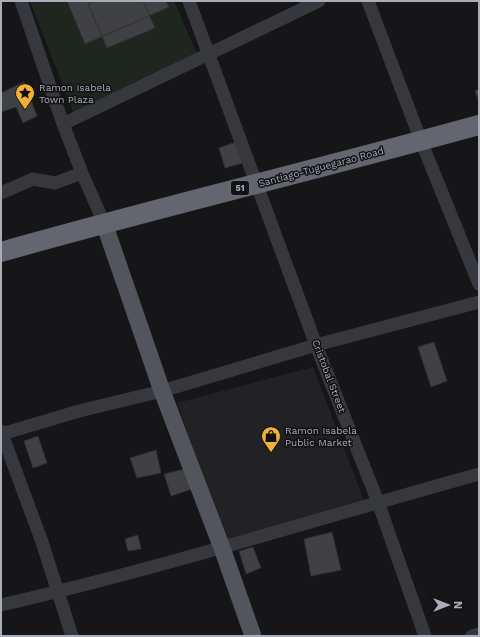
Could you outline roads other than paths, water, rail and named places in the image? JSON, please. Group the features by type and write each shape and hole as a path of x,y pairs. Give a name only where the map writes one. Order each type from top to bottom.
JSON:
{"highway":[{"name":"Santiago-Tuguegarao Road","path":"1,252 104,223 479,125"}],"main road":[{"path":"104,223 162,391 222,548 253,636"}],"street":[{"path":"21,1 63,124 104,223"},
{"name":"Cristobal Street","path":"189,1 316,345 378,502 425,636"},
{"path":"63,124 319,1"},
{"path":"368,1 421,141 479,284"},
{"path":"1,192 33,179 55,183 82,173"},
{"path":"72,636 59,592 2,432 79,411 162,391 316,345 479,302"},
{"path":"1,605 59,592 222,548 479,474"},
{"path":"472,636 479,634"}],"place":[{"name":"Ramon Isabela Town Plaza","path":"25,110"},
{"name":"Ramon Isabela Public Market","path":"271,453"}]}
